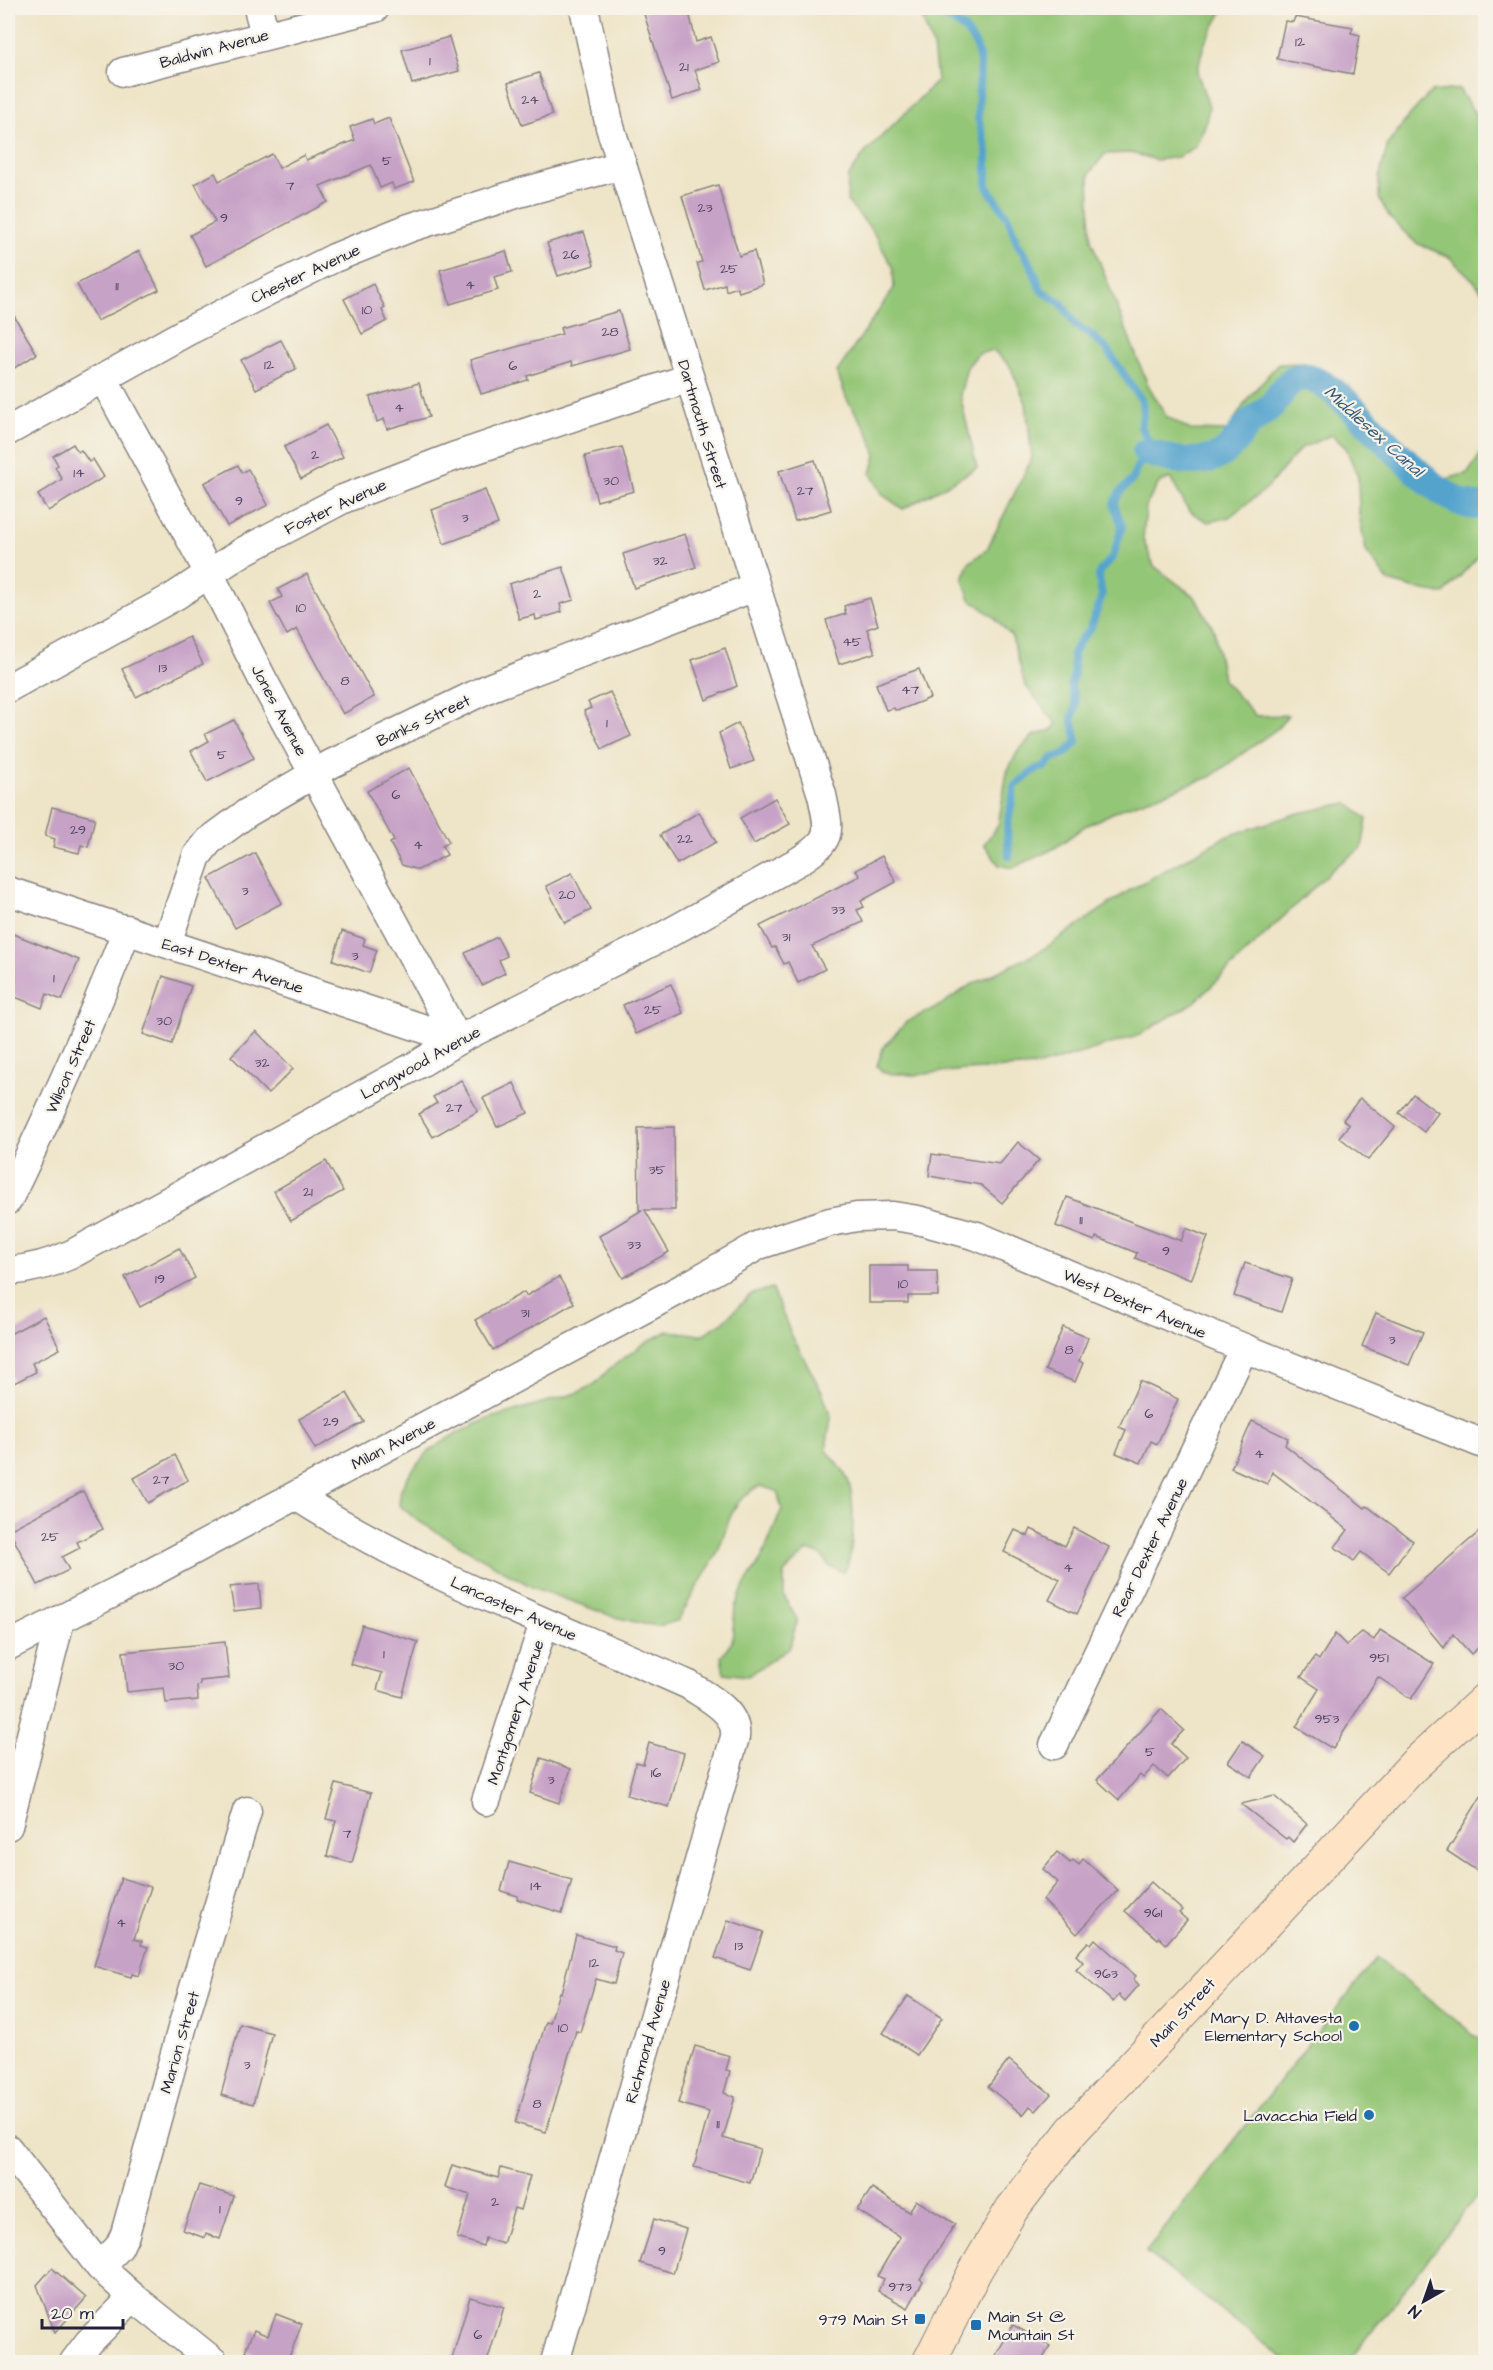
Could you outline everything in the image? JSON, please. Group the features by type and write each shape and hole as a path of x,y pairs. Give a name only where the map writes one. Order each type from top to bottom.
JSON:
{"main road":[{"name":"Main Street","path":"929,2362 975,2271 1012,2209 1072,2131 1414,1765 1485,1699"}],"street":[{"name":"Baldwin Avenue","path":"123,72 262,21 375,8"},
{"name":"Dartmouth Street","path":"584,8 600,86 622,165 822,795 827,824 826,838"},
{"name":"Chester Avenue","path":"8,431 260,294 362,246 519,193 622,165"},
{"name":"Jones Avenue","path":"104,378 458,1040"},
{"name":"Foster Avenue","path":"8,688 175,596 267,538 357,493 453,457 689,378"},
{"name":"Banks Street","path":"167,943 192,866 204,847 247,813 314,773 491,687 755,587"},
{"name":"Longwood Avenue","path":"8,1271 35,1268 72,1254 458,1040 711,910 799,861 818,848 826,838"},
{"name":"East Dexter Avenue","path":"8,891 458,1040"},
{"name":"Wilson Street","path":"8,1200 108,981 127,929"},
{"name":"West Dexter Avenue","path":"777,1238 830,1221 857,1217 893,1216 943,1226 977,1236 1244,1348 1485,1444"},
{"name":"Milan Avenue","path":"8,1646 60,1621 296,1496 696,1281 734,1258 777,1238"},
{"name":"Rear Dexter Avenue","path":"1054,1745 1244,1348"},
{"name":"Lancaster Avenue","path":"296,1496 357,1533 421,1566 544,1623 688,1685 717,1704 732,1719"},
{"path":"8,1826 60,1621"},
{"name":"Montgomery Avenue","path":"486,1801 544,1623"},
{"name":"Richmond Avenue","path":"555,2362 735,1737 736,1727 732,1719"},
{"name":"Marion Street","path":"100,2266 119,2247 125,2234 184,2021 247,1811"},
{"path":"8,2148 100,2266 133,2297 214,2362"},
{"path":"74,2362 89,2342 133,2297"}],"green space":[{"path":"918,8 1222,8 1204,44 1197,72 1209,107 1205,126 1195,147 1178,157 1156,160 1131,153 1105,154 1089,174 1091,240 1147,383 1166,416 1190,430 1227,431 1249,397 1278,364 1305,363 1330,373 1354,391 1425,467 1446,479 1468,473 1485,448 1485,549 1444,594 1388,581 1366,551 1359,515 1358,477 1346,448 1332,435 1301,448 1266,489 1229,517 1208,522 1189,511 1170,478 1159,483 1146,506 1143,539 1154,566 1195,597 1214,630 1223,680 1256,716 1288,715 1278,728 1210,777 1123,808 1085,826 1055,848 1013,868 999,865 984,844 998,826 1007,772 1018,751 1033,736 1051,730 1057,724 1025,685 1012,637 994,617 970,599 963,580 968,564 987,549 1032,458 1026,403 1010,366 993,350 978,354 967,367 960,395 977,468 903,509 883,495 871,474 876,455 868,432 847,400 837,372 894,288 893,268 872,230 847,201 848,177 864,154 937,81 933,46"},
{"path":"1459,89 1485,129 1485,296 1474,281 1449,257 1416,243 1390,218 1379,198 1379,178 1388,144 1431,92"},
{"path":"1347,803 1367,819 1362,848 1336,866 1195,1002 1137,1036 1039,1066 913,1075 884,1073 877,1066 883,1048 906,1022 939,1006 969,986 1039,952 1130,890 1225,837 1295,814"},
{"path":"772,1288 791,1334 822,1392 831,1417 826,1449 848,1480 853,1527 848,1564 844,1572 829,1566 821,1555 808,1550 784,1573 784,1596 797,1620 790,1647 748,1676 724,1673 721,1657 732,1642 735,1607 745,1584 761,1560 782,1509 777,1491 760,1486 740,1500 734,1508 714,1559 679,1620 658,1626 612,1616 532,1587 418,1521 399,1505 401,1489 411,1472 427,1453 450,1437 487,1419 577,1393 595,1384 609,1369 642,1345 668,1331 702,1335 723,1322 750,1295"},
{"name":"Lavacchia Field","path":"1376,1958 1485,2043 1485,2186 1348,2362 1288,2362 1146,2252"}],"building":[{"path":"642,8 688,8 696,42 711,37 719,62 695,70 702,90 672,100"},
{"path":"1295,17 1353,27 1351,33 1360,35 1353,74 1277,59 1285,21 1293,22"},
{"path":"449,37 459,71 412,84 402,50"},
{"path":"539,73 552,115 522,125 508,83"},
{"path":"389,118 414,182 394,189 392,183 380,188 371,165 320,186 328,202 206,266 190,235 215,222 195,184 215,173 219,181 272,154 279,168 304,155 306,160 355,140 350,127 372,119 374,124"},
{"path":"718,185 739,256 754,251 763,284 739,292 737,287 726,291 725,284 705,290 697,263 702,262 682,196"},
{"path":"584,232 594,265 558,276 547,243"},
{"path":"139,251 159,290 97,321 77,284"},
{"path":"506,251 512,272 494,277 498,290 450,304 440,270"},
{"path":"373,284 385,308 382,310 387,321 362,334 344,299"},
{"path":"8,306 37,354 8,372"},
{"path":"619,311 630,349 572,366 571,362 527,376 528,380 481,394 470,360 562,334 560,328"},
{"path":"281,340 296,369 256,389 241,360"},
{"path":"419,383 429,417 387,429 384,419 377,422 370,397"},
{"path":"326,425 343,457 301,479 284,447"},
{"path":"73,444 78,452 81,450 89,462 93,459 104,477 48,511 38,495 62,479 55,467 58,465 53,456"},
{"path":"622,447 634,491 597,501 585,456"},
{"path":"815,460 831,510 795,521 779,471"},
{"path":"238,465 242,473 248,469 268,505 227,526 204,483"},
{"path":"485,490 498,524 444,544 432,510"},
{"path":"685,534 696,567 634,588 623,554"},
{"path":"563,567 574,600 560,604 562,612 536,620 535,615 519,619 509,584"},
{"path":"307,574 374,697 343,714 297,629 287,635 270,603 282,597 278,589"},
{"path":"870,598 878,625 867,629 875,653 839,664 826,620 846,614 844,606"},
{"path":"189,637 203,664 136,697 122,669"},
{"path":"725,648 737,686 706,700 692,660"},
{"path":"919,669 930,698 902,709 886,710 876,684"},
{"path":"610,692 631,736 602,749 584,711 591,708 588,702"},
{"path":"234,720 254,758 207,782 191,751 209,741 205,734"},
{"path":"738,723 754,761 731,769 719,733"},
{"path":"409,768 449,842 442,846 447,855 418,870 402,865 390,843 394,841 367,791"},
{"path":"775,798 790,824 754,844 740,818"},
{"path":"52,807 95,818 88,847 81,845 79,853 53,847 55,839 45,836"},
{"path":"699,812 716,842 677,864 660,835"},
{"path":"255,853 282,903 235,928 209,878"},
{"path":"882,856 896,882 861,901 864,907 857,910 863,922 812,946 825,969 798,983 788,962 784,964 760,926 860,876 856,870"},
{"path":"572,873 591,910 565,923 546,886"},
{"path":"342,931 365,939 363,945 377,950 369,973 333,960"},
{"path":"8,932 79,960 62,1000 47,994 42,1008 8,994"},
{"path":"497,937 507,956 499,960 505,973 482,985 465,953"},
{"path":"163,976 191,986 172,1044 143,1034"},
{"path":"671,984 683,1013 636,1034 623,1005"},
{"path":"256,1031 293,1069 268,1094 231,1056"},
{"path":"461,1080 478,1111 433,1137 419,1114 437,1103 433,1097"},
{"path":"514,1083 528,1113 497,1127 483,1098"},
{"path":"1413,1094 1438,1113 1424,1132 1399,1113"},
{"path":"1360,1098 1395,1127 1368,1160 1339,1137 1349,1125 1343,1120"},
{"path":"674,1127 675,1210 645,1210 669,1252 623,1278 599,1236 642,1210 639,1210 638,1128"},
{"path":"1018,1142 1039,1160 1002,1203 981,1185 929,1176 932,1154 1000,1164"},
{"path":"326,1161 343,1191 291,1221 274,1191"},
{"path":"1067,1197 1181,1241 1186,1228 1208,1237 1191,1280 1135,1258 1137,1253 1096,1237 1095,1241 1056,1226"},
{"path":"179,1248 195,1278 140,1307 125,1277"},
{"path":"1245,1263 1292,1279 1281,1312 1234,1296"},
{"path":"869,1266 908,1266 908,1271 937,1271 938,1296 908,1296 908,1303 869,1303"},
{"path":"559,1277 574,1303 493,1350 475,1320 524,1292 526,1296"},
{"path":"1376,1313 1423,1332 1409,1365 1362,1346"},
{"path":"44,1316 60,1349 32,1363 36,1372 14,1383 8,1370 8,1335"},
{"path":"1063,1327 1088,1338 1079,1361 1083,1363 1075,1382 1045,1370"},
{"path":"1140,1381 1178,1399 1157,1444 1151,1441 1141,1463 1116,1453 1126,1430 1119,1427"},
{"path":"347,1393 364,1422 315,1449 299,1419"},
{"path":"1252,1421 1288,1438 1285,1445 1365,1508 1367,1506 1413,1541 1389,1573 1361,1552 1354,1561 1335,1547 1348,1530 1272,1472 1267,1484 1231,1468"},
{"path":"175,1455 188,1480 148,1503 134,1478"},
{"path":"83,1491 103,1529 77,1542 80,1548 62,1557 69,1570 38,1585 9,1530"},
{"path":"1485,1527 1485,1642 1471,1654 1453,1634 1444,1648 1402,1598"},
{"path":"1074,1528 1109,1547 1077,1614 1049,1600 1060,1579 1004,1552 1015,1530 1028,1536 1031,1529 1065,1546"},
{"path":"259,1584 261,1608 234,1611 230,1587"},
{"path":"362,1625 418,1642 402,1697 377,1690 382,1673 350,1664"},
{"path":"1380,1630 1434,1664 1411,1699 1378,1677 1333,1749 1296,1727 1319,1689 1301,1677 1315,1657 1319,1660 1335,1634 1346,1645 1362,1632 1374,1640"},
{"path":"225,1642 229,1678 200,1681 200,1685 197,1686 198,1700 166,1703 164,1688 127,1692 123,1652"},
{"path":"1161,1709 1184,1730 1171,1744 1186,1758 1168,1778 1154,1766 1143,1778 1140,1775 1119,1800 1097,1780"},
{"path":"1242,1741 1265,1756 1251,1777 1228,1762"},
{"path":"649,1743 684,1753 669,1807 627,1795 636,1762 643,1764"},
{"path":"541,1758 571,1769 559,1803 530,1793"},
{"path":"336,1784 371,1793 352,1863 327,1856 336,1821 326,1819"},
{"path":"1485,1790 1485,1876 1447,1851"},
{"path":"1274,1796 1307,1824 1293,1842 1241,1804"},
{"path":"1057,1852 1070,1863 1073,1860 1079,1865 1083,1859 1118,1890 1077,1934 1043,1900 1058,1882 1043,1869"},
{"path":"509,1862 572,1880 562,1913 517,1899 518,1896 501,1891"},
{"path":"121,1878 151,1887 134,1939 142,1941 141,1945 148,1947 139,1976 132,1974 131,1977 94,1966"},
{"path":"1151,1882 1182,1910 1179,1913 1187,1920 1166,1944 1125,1911"},
{"path":"728,1920 763,1932 750,1970 715,1958"},
{"path":"576,1935 615,1946 614,1950 622,1953 614,1984 596,1979 580,2032 576,2031 546,2132 515,2123 546,2022 550,2023 559,1992 561,1993"},
{"path":"1095,1939 1136,1976 1133,1979 1139,1985 1125,2001 1119,1995 1113,2002 1076,1970 1083,1962 1076,1955 1088,1942 1091,1944"},
{"path":"908,1996 942,2018 917,2055 883,2033"},
{"path":"240,2024 272,2033 253,2104 221,2095"},
{"path":"695,2046 730,2056 726,2070 730,2071 724,2093 735,2097 723,2138 760,2149 750,2183 694,2167 709,2112 678,2103"},
{"path":"1009,2060 1051,2094 1036,2111 1030,2106 1023,2115 988,2087"},
{"path":"452,2165 498,2178 501,2168 530,2176 520,2210 514,2208 503,2244 485,2238 483,2246 457,2238 470,2195 445,2187"},
{"path":"199,2185 234,2196 220,2239 206,2234 205,2238 183,2230"},
{"path":"872,2188 909,2212 916,2200 955,2224 920,2279 923,2281 908,2308 878,2291 884,2279 877,2276 900,2237 857,2210"},
{"path":"654,2219 686,2229 673,2273 640,2263"},
{"path":"52,2268 86,2298 55,2333 37,2285"},
{"path":"470,2297 504,2307 487,2362 451,2362"},
{"path":"276,2314 302,2324 287,2362 274,2362 245,2351 254,2330 268,2336"},
{"path":"1013,2325 1050,2346 1041,2362 992,2362"}],"waterway":[{"path":"915,8 952,20 966,31 976,45 980,62 978,117 987,151 987,187 1008,217 1017,243 1031,265 1041,290 1062,304 1076,326 1086,331 1106,348 1142,401 1141,427 1148,445 1145,457 1137,467 1133,479 1120,492 1114,504 1122,526 1113,557 1100,571 1102,595 1090,630 1080,640 1073,654 1074,674 1071,685 1076,706 1072,718 1077,741 1066,753 1051,759 1045,767 1036,769 1015,786 1007,828 1009,856"},
{"name":"Middlesex Canal","path":"1146,452 1187,461 1219,456 1229,448 1249,424 1271,406 1289,383 1305,377 1331,390 1353,408 1422,476 1445,494 1466,504 1486,505"}],"place":[{"name":"Mary D. Altavesta Elementary School","path":"1354,2026"},
{"name":"Lavacchia Field","path":"1369,2115"},
{"name":"979 Main St","path":"920,2319"},
{"name":"Main St @ Mountain St","path":"976,2325"}]}
